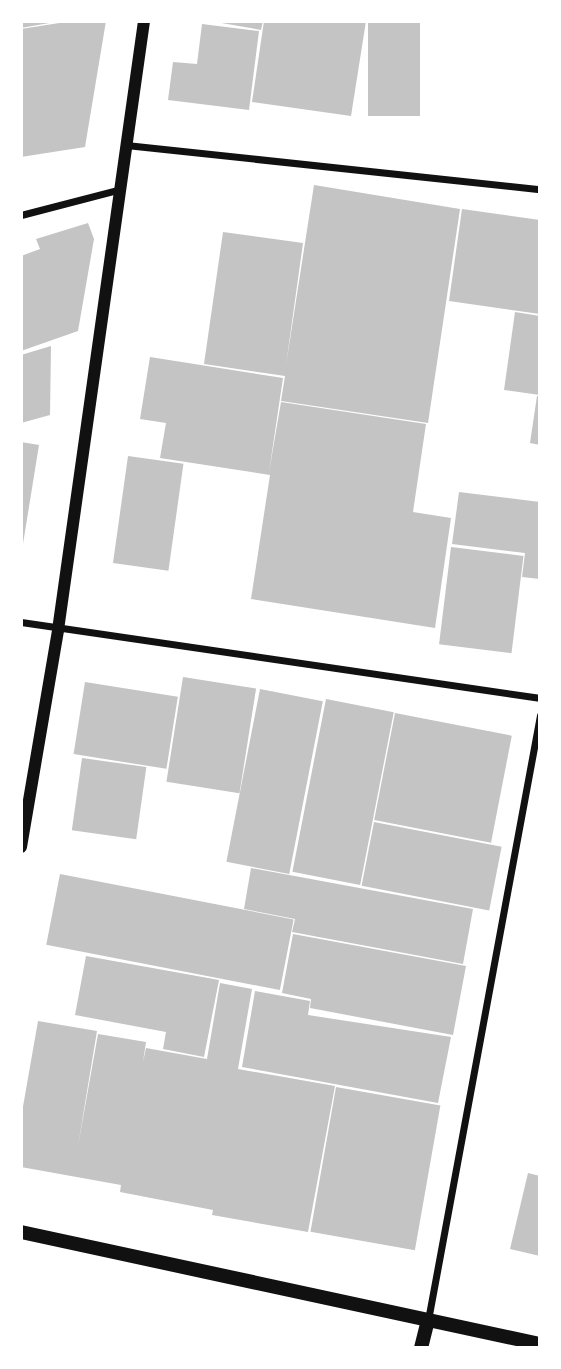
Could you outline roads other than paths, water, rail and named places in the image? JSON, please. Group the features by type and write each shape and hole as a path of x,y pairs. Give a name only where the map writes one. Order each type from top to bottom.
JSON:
{"main road":[{"path":"21,1232 540,1344"},
{"path":"421,1348 428,1320"}],"street":[{"path":"21,847 58,630 117,190 144,21"},
{"path":"125,145 540,189"},
{"path":"21,215 117,190"},
{"path":"21,622 58,630 540,698"},
{"path":"428,1320 540,715"}]}
